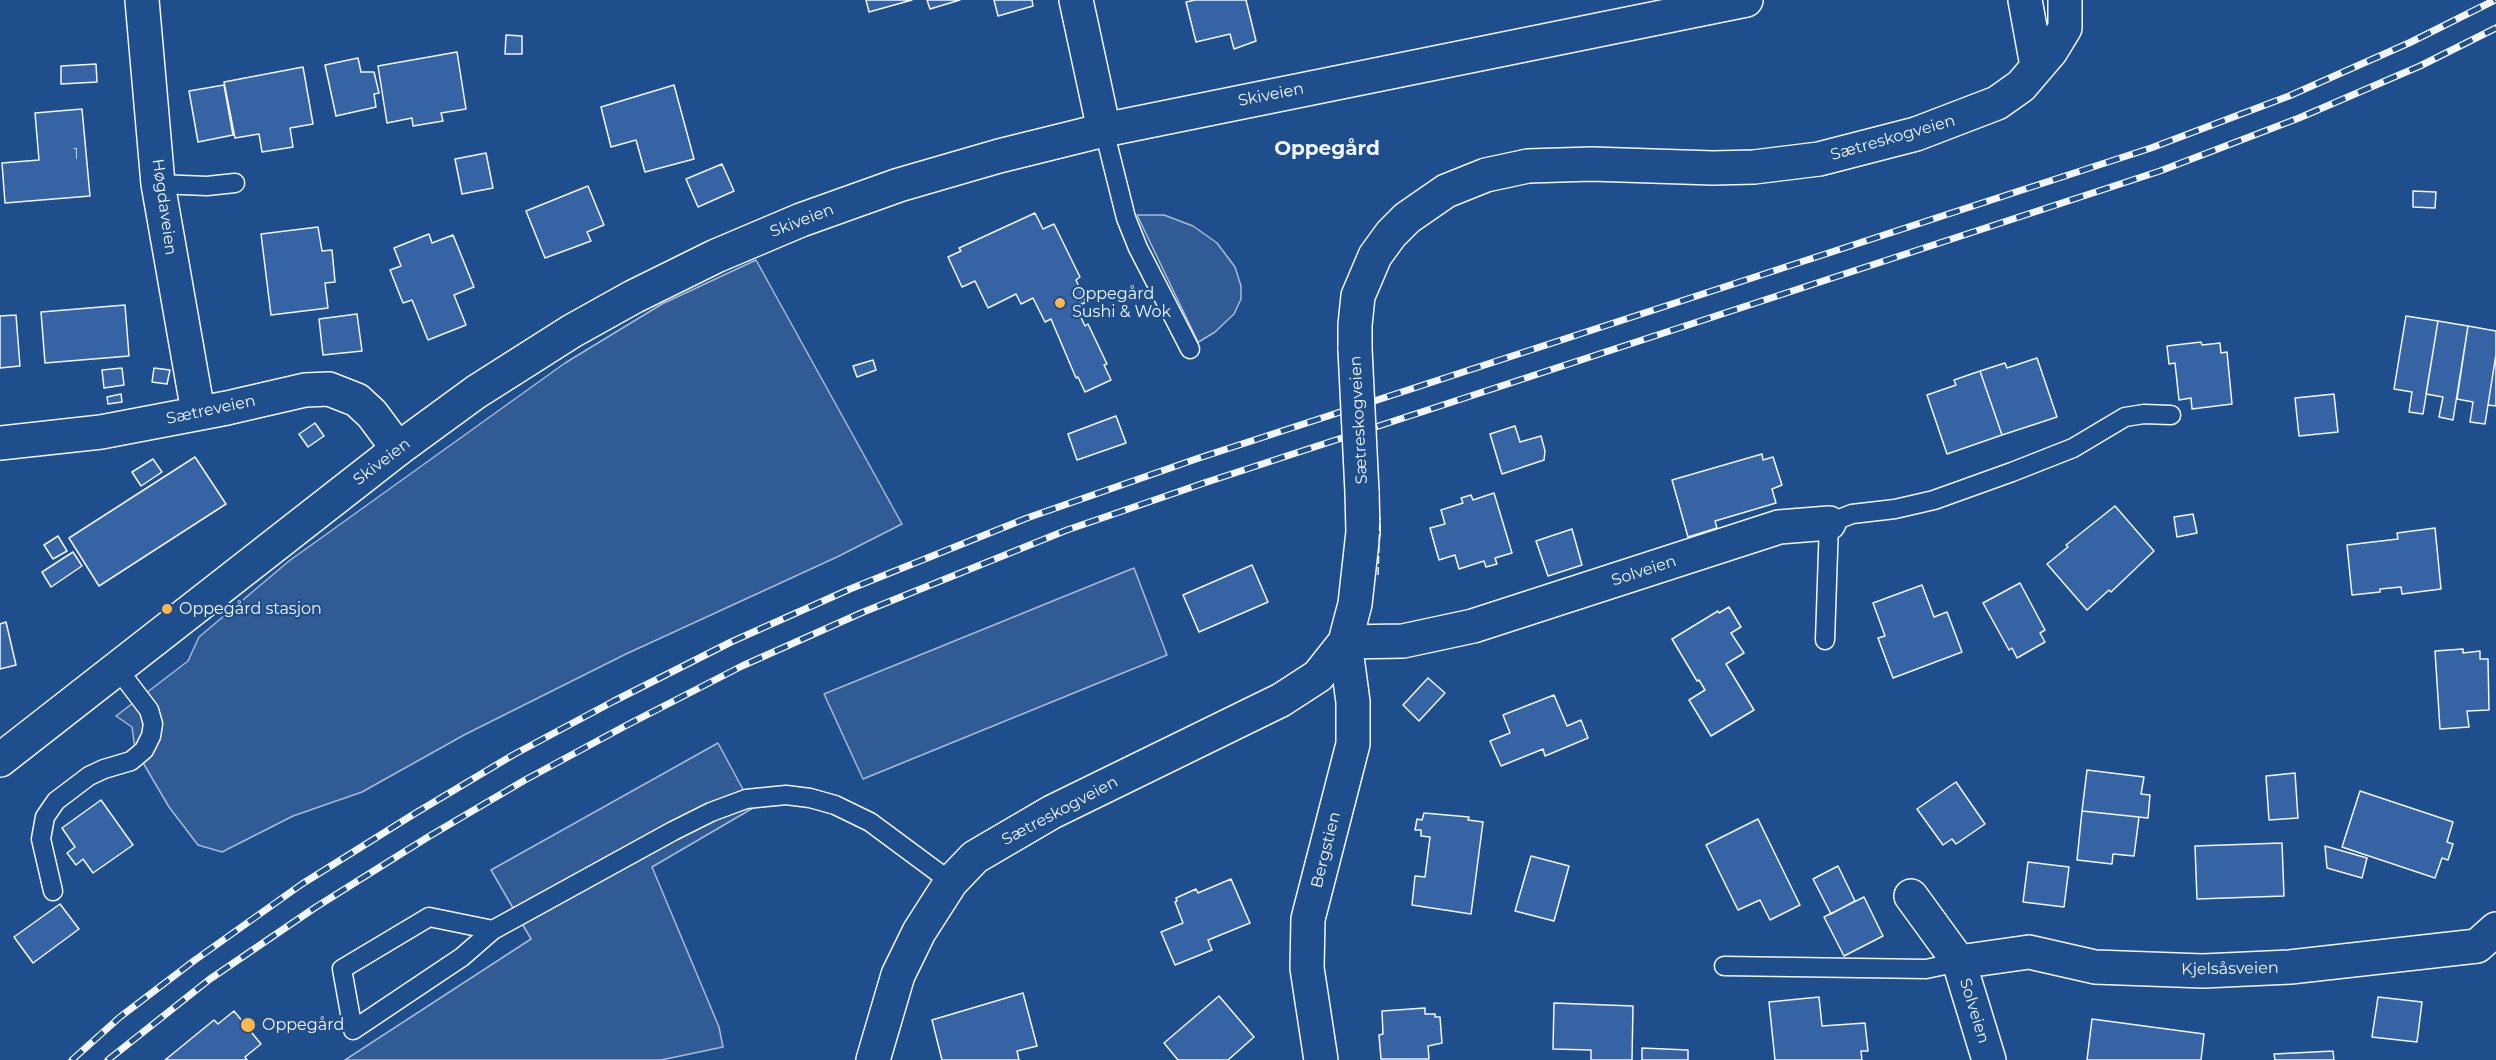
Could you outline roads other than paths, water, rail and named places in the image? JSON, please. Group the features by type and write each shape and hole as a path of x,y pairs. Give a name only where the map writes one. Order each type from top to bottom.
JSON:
{"street":[{"name":"Høgdaveien","path":"142,0 158,184 198,412"},
{"path":"1076,0 1104,130"},
{"name":"Skiveien","path":"0,760 398,449 476,392 553,342 633,297 716,256 801,220 899,185 999,156 1104,130 1746,0"},
{"path":"2025,0 2037,66"},
{"name":"Sætreskogveien","path":"873,1060 898,975 919,932 951,882 975,857 1052,812 1281,700 1318,676 1345,642 1355,604 1361,560 1362,492 1355,350 1358,296 1375,256 1391,234 1419,208 1467,181 1502,171 1545,165 1713,168 1763,166 1819,159 1916,134 1986,108 2010,95 2031,76 2065,28 2065,0"},
{"name":"Sætreveien","path":"0,443 101,432 227,408 305,390 328,389 357,400 372,414 398,449"},
{"name":"Solveien","path":"1345,642 1403,641 1473,626 1779,527 1829,523"},
{"name":"Bergstien","path":"1320,1060 1307,968 1308,919 1353,744 1353,702 1345,642"},
{"name":"Solveien","path":"1911,896 1959,962 1989,1060"},
{"name":"Kjelsåsveien","path":"1959,962 2029,952 2095,968 2203,971 2290,968 2490,946"}],"lane":[{"path":"1104,130 1126,218 1138,248 1190,349"},
{"path":"158,184 207,186 235,183"},
{"path":"1825,640 1829,523 1852,514 1895,509 1934,500 2073,448 2125,417 2144,414 2171,415"},
{"path":"53,891 41,839 45,817 56,801 89,776 131,761 144,750 151,736 153,724 149,710 117,668"},
{"path":"494,930 429,917 342,969 353,1030 462,957 494,930 673,831 711,812 746,799 786,795 810,798 835,805 870,822 951,882"},
{"name":"Solveien","path":"1724,966 1926,969 1959,962"}],"railway":[{"path":"72,1060 120,1017 195,960 302,884 414,814 513,755 614,701 731,642 850,589 1027,518 1196,459 2151,148 2289,96 2409,43 2495,0"},
{"path":"108,1060 210,979 316,907 428,837 525,780 627,725 742,666 861,613 1067,530 1204,483 2160,171 2299,118 2420,66 2496,28"}],"place":[{"name":"Oppegård Sushi & Wok","path":"1060,303"},
{"name":"Oppegård stasjon","path":"167,609"},
{"name":"Oppegård","path":"248,1025"}],"district":[{"name":"Oppegård","path":"1327,149"}]}
